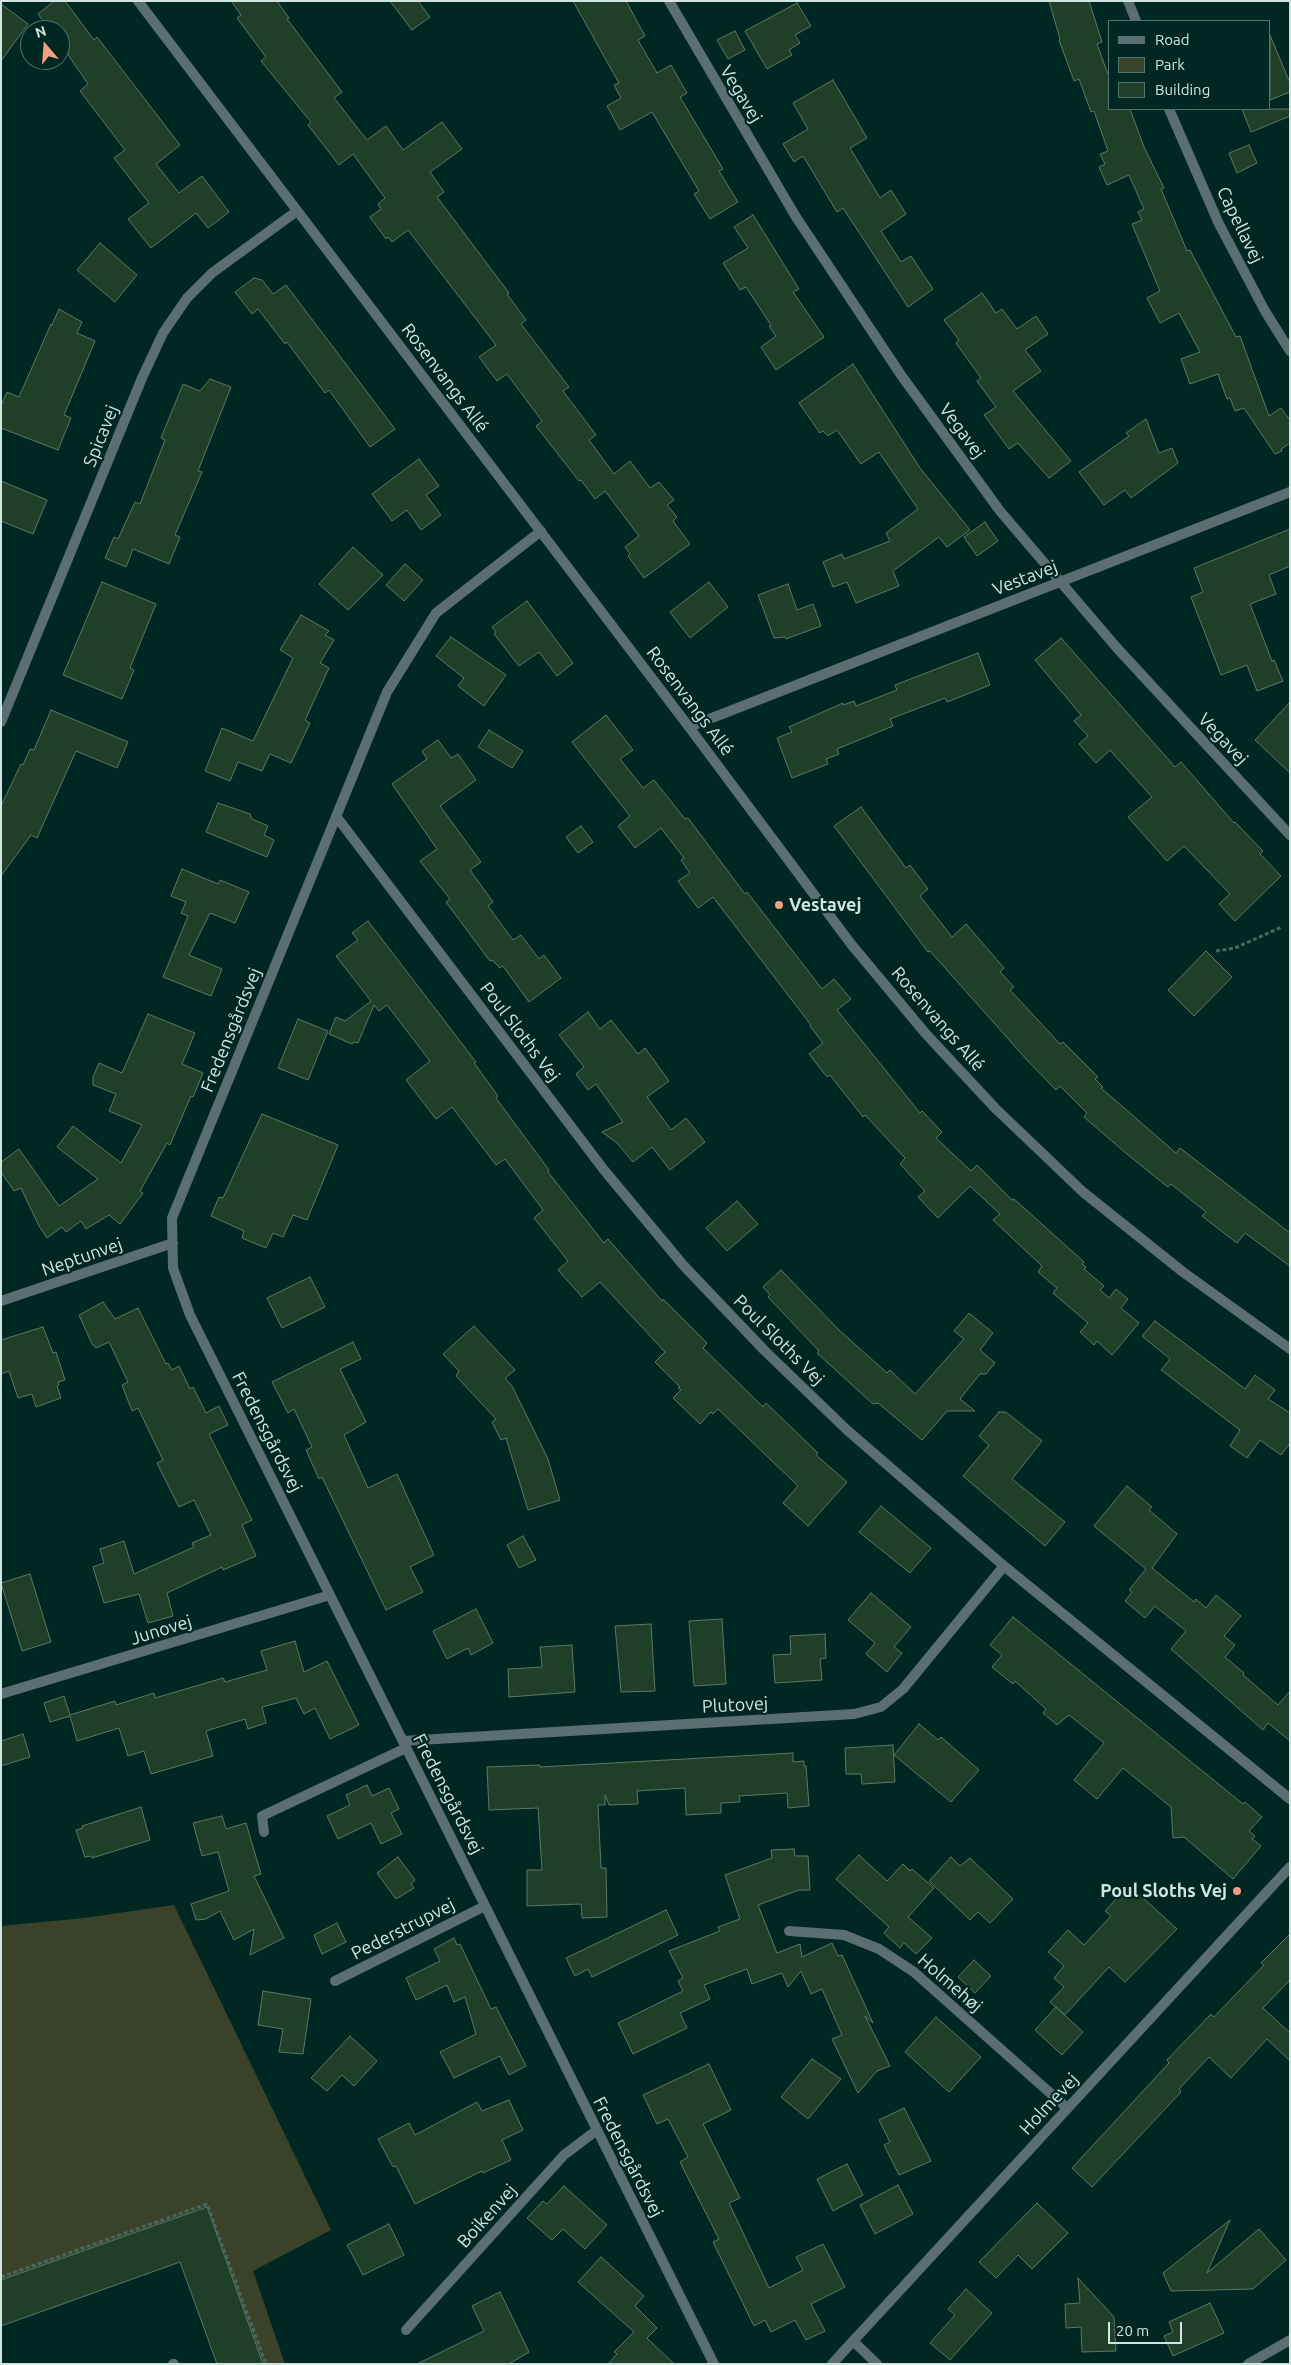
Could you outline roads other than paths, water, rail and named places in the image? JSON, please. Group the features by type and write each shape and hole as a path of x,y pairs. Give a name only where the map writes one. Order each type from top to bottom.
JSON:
{"street":[{"name":"Rosenvangs Allé","path":"138,1 541,530 851,944 926,1034 996,1109 1083,1192 1182,1272 1290,1349"},
{"name":"Vegavej","path":"669,1 796,217 901,375 1000,511 1117,648 1290,835"},
{"path":"1128,1 1136,20"},
{"name":"Capellavej","path":"1169,110 1220,224 1290,352"},
{"name":"Spicavej","path":"1,722 142,378 163,333 187,298 212,273 297,210"},
{"name":"Vestavej","path":"689,726 1290,492"},
{"name":"Fredensgårdsvej","path":"541,530 436,612 387,692 172,1218 174,1268 190,1315 714,2364"},
{"name":"Poul Sloths Vej","path":"336,816 604,1170 684,1266 765,1351 847,1430 1004,1566 1290,1799"},
{"name":"Neptunvej","path":"1,1301 173,1243"},
{"name":"Plutovej","path":"405,1745 854,1714 881,1706 904,1689 1004,1566"},
{"name":"Junovej","path":"1,1694 330,1595"},
{"path":"264,1832 262,1816 405,1745"},
{"name":"Holmevej","path":"832,2364 1290,1867"},
{"name":"Pederstrupvej","path":"335,1981 485,1906"},
{"name":"Holmehøj","path":"789,1931 844,1935 879,1949 914,1972 1067,2108"},
{"name":"Boikenvej","path":"406,2330 564,2155 597,2130"},
{"path":"1248,2364 1290,2340"},
{"path":"853,2341 877,2364"}],"place":[{"name":"Vestavej","path":"779,905"},
{"name":"Poul Sloths Vej","path":"1237,1891"}]}
